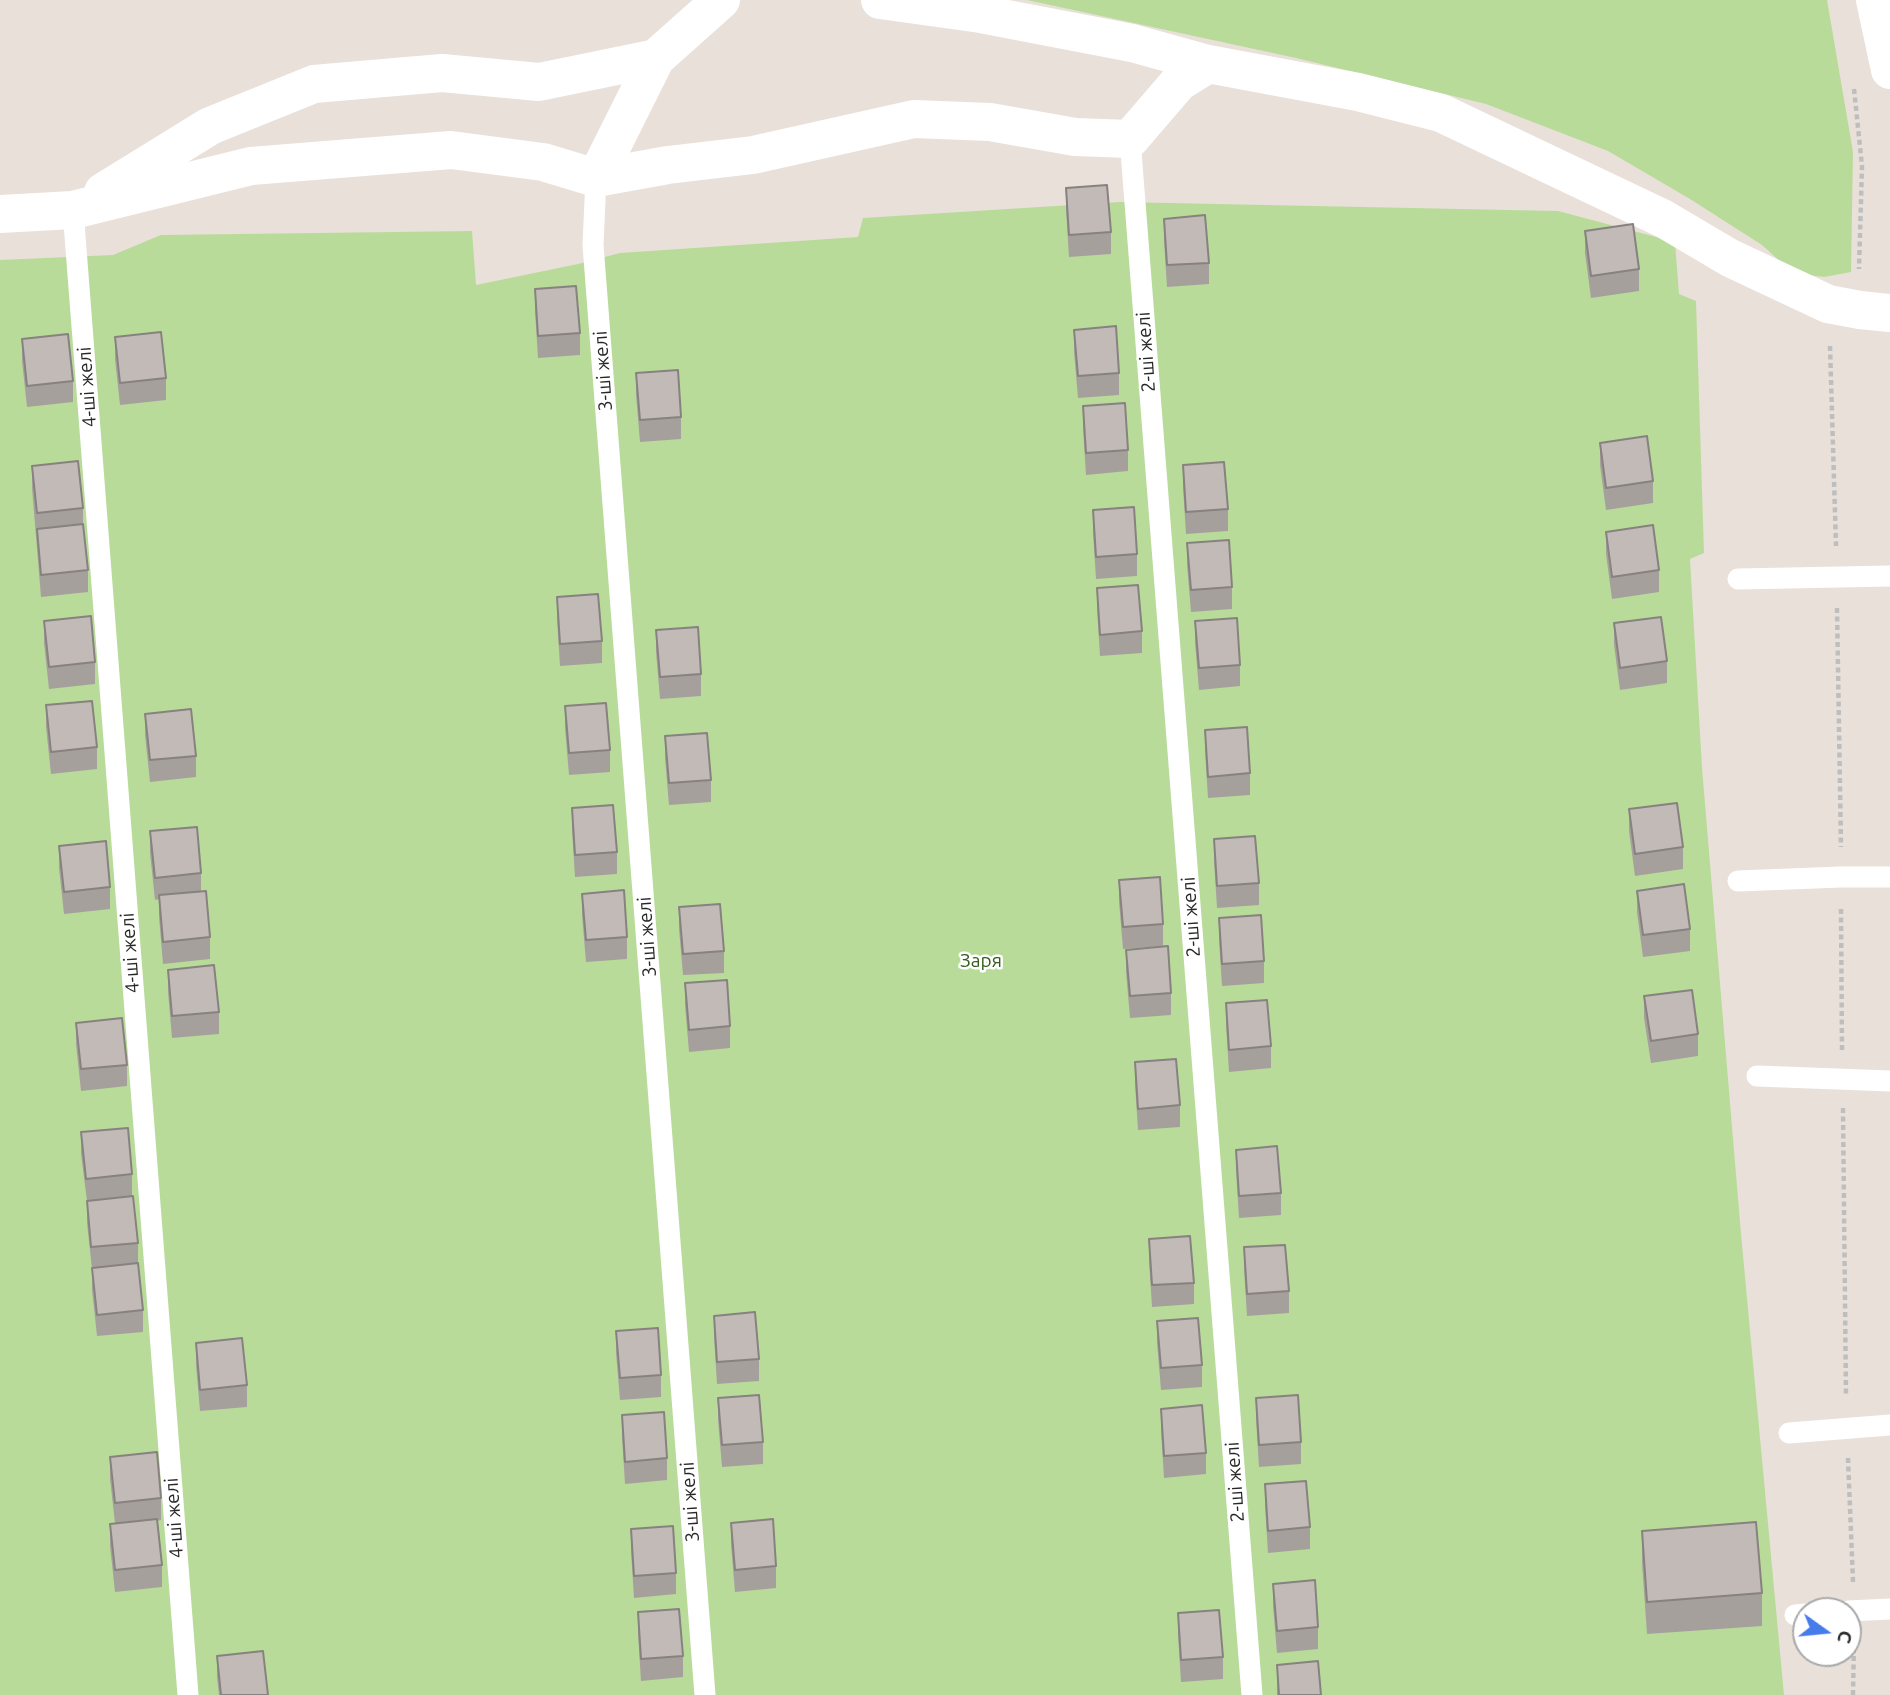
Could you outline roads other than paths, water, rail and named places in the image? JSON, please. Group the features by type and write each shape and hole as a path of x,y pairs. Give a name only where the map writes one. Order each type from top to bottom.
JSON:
{"street":[{"path":"596,178 656,58 721,0"},
{"path":"880,0 981,14 1132,43 1208,64 1358,92 1441,113 1664,219 1730,258 1779,282 1828,304 1875,311"},
{"path":"1875,0 1890,69"},
{"path":"73,210 210,126 314,84 442,73 539,82 656,58"},
{"path":"0,215 73,210 251,166 451,150 543,162 596,178 668,165 753,155 914,119 990,122 1075,137 1129,139 1179,82 1208,64"}],"lane":[{"name":"2-ші желі","path":"1129,139 1252,1695"},
{"name":"3-ші желі","path":"596,178 593,245 705,1695"},
{"name":"4-ші желі","path":"73,210 188,1695"},
{"path":"1738,579 1890,576"},
{"path":"1738,881 1890,877"},
{"path":"1757,1076 1890,1081"},
{"path":"1789,1433 1890,1425"},
{"path":"1862,1610 1890,1609"}],"park label":[{"name":"Заря","path":"981,961"}]}
